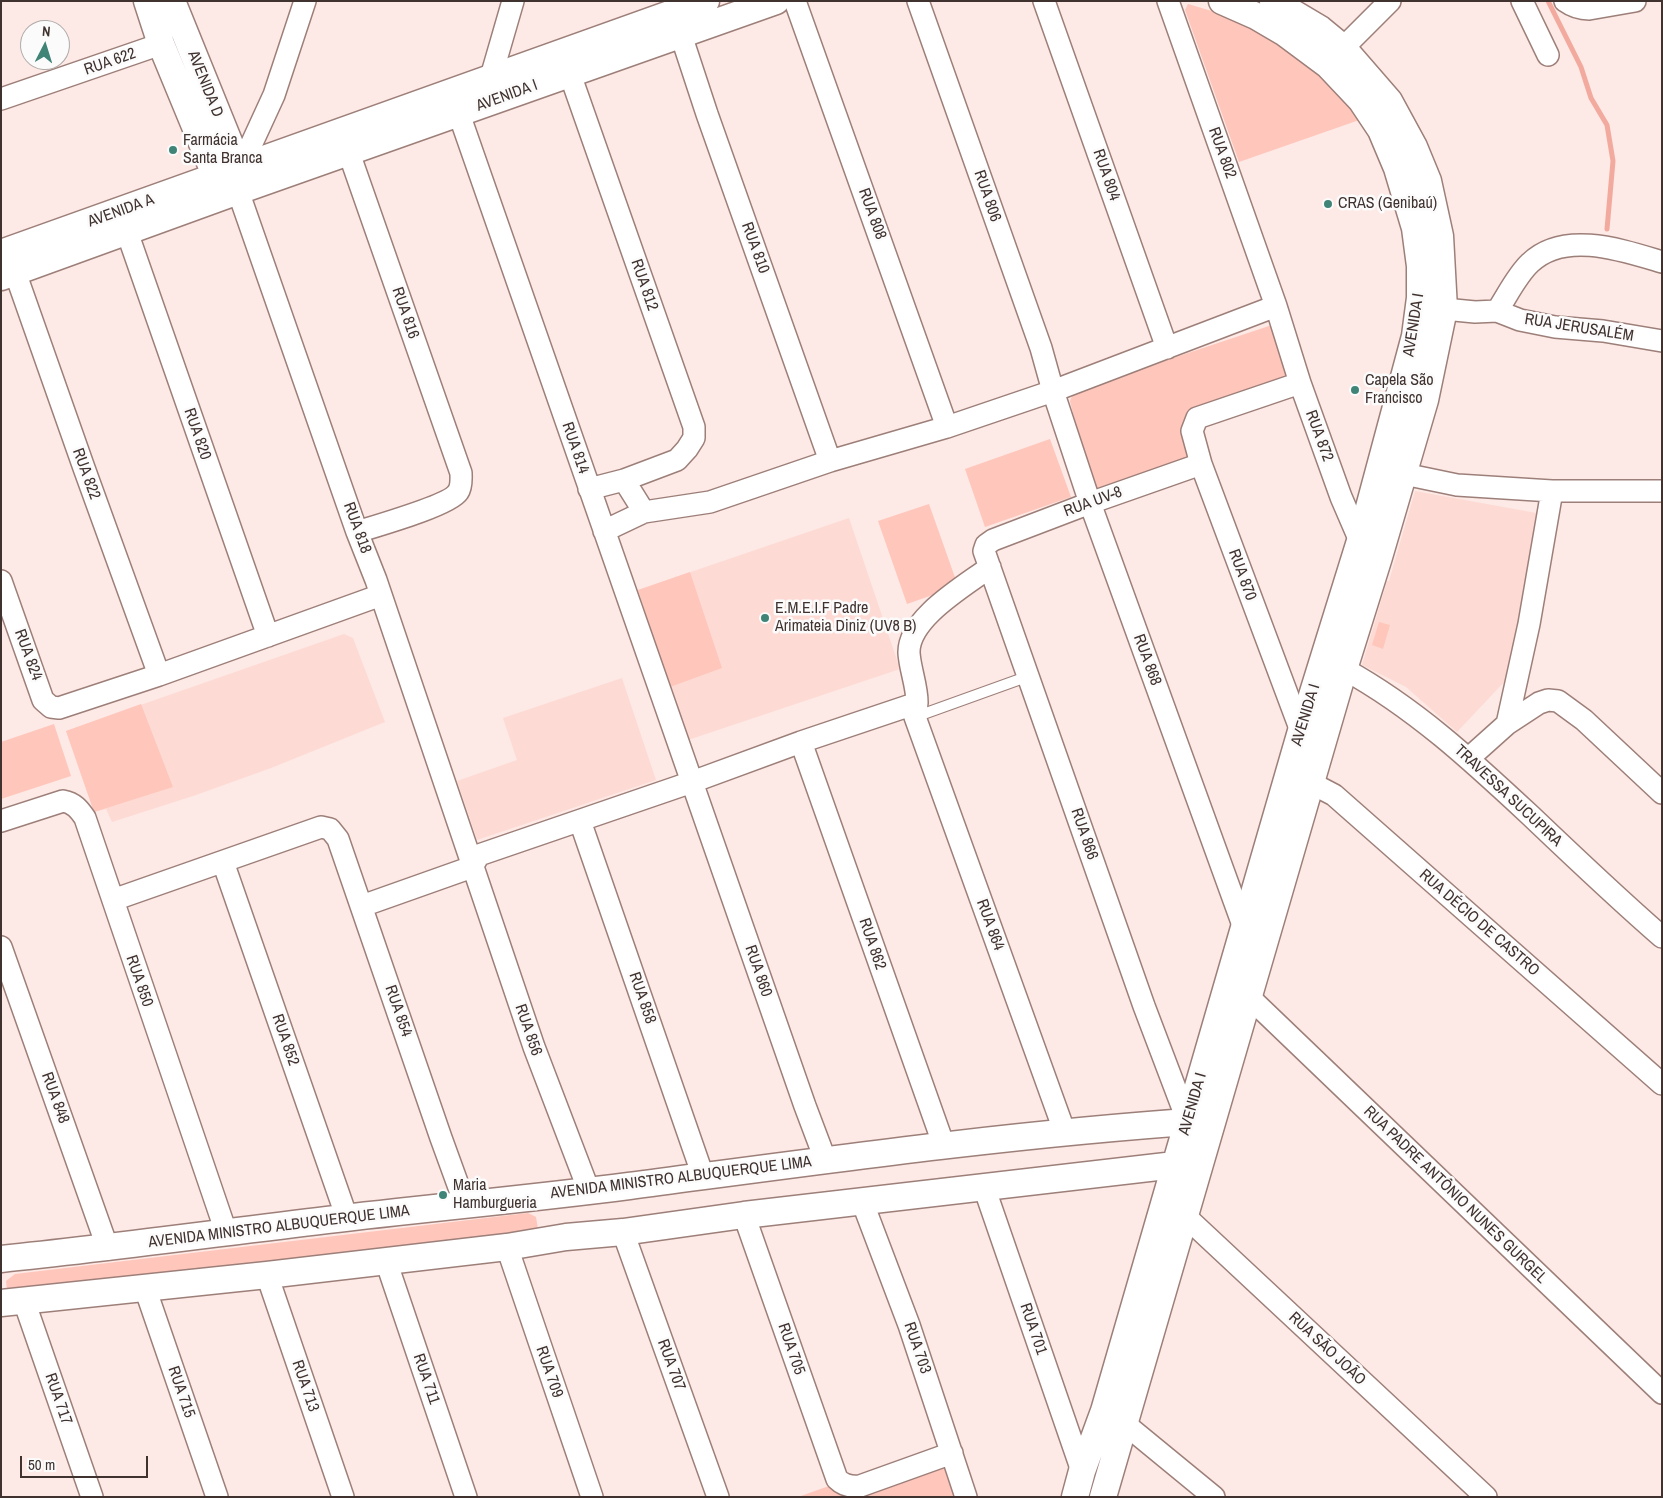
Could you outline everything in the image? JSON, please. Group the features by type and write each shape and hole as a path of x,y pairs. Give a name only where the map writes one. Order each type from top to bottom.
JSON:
{"street":[{"name":"AVENIDA D","path":"146,1 216,177"},
{"name":"AVENIDA D","path":"172,1 239,180"},
{"path":"239,180 274,94 304,1"},
{"path":"491,77 513,1"},
{"name":"AVENIDA I","path":"239,180 349,153 459,114 566,63 706,1"},
{"name":"AVENIDA I","path":"239,180 491,77 566,63 682,35 776,1"},
{"name":"RUA 808","path":"795,1 947,427"},
{"name":"RUA 806","path":"918,1 1038,339 1053,391"},
{"name":"RUA 804","path":"1044,1 1167,348"},
{"name":"RUA 802","path":"1168,1 1276,306"},
{"name":"AVENIDA I","path":"1104,1497 1114,1418 1200,1121 1244,928 1344,669 1415,336 1420,298 1420,266 1415,228 1397,168 1381,130 1361,100 1328,65 1285,33 1256,16 1222,1"},
{"name":"AVENIDA I","path":"1200,1121 1248,997 1300,779 1301,731 1370,549 1404,474 1425,400 1444,308 1440,236 1428,181 1414,147 1389,101 1343,48 1320,30 1273,1"},
{"path":"1343,48 1390,1"},
{"path":"1522,1 1548,55"},
{"path":"1565,1 1582,9 1589,9 1635,1"},
{"name":"RUA 810","path":"682,35 707,114 830,461"},
{"name":"RUA 622","path":"1,99 162,44"},
{"name":"RUA 812","path":"566,63 694,427 694,438 677,460 624,480 589,489"},
{"name":"RUA 814","path":"459,114 692,782"},
{"name":"RUA 816","path":"349,153 461,473 461,485 458,494 442,503 357,532"},
{"name":"AVENIDA A","path":"16,262 216,177 239,180"},
{"name":"AVENIDA A","path":"16,262 127,232 239,180"},
{"name":"RUA 818","path":"239,180 472,867"},
{"name":"RUA 820","path":"127,232 268,636"},
{"path":"1498,312 1529,264 1544,252 1572,245 1600,245 1662,262"},
{"name":"RUA 822","path":"16,262 87,478 159,675"},
{"path":"604,531 644,512 710,502 830,461 947,427 1053,391 1276,306"},
{"name":"RUA 872","path":"1276,306 1300,383 1341,497 1370,549"},
{"name":"RUA JERUSALÉM","path":"1444,308 1476,312 1498,312 1520,320 1556,327 1662,341"},
{"name":"RUA 870","path":"1300,383 1197,418 1192,431 1201,464 1301,731"},
{"name":"RUA 868","path":"1053,391 1090,503 1244,928"},
{"name":"RUA UV-8","path":"986,545 993,540 1090,503 1201,464"},
{"path":"1404,474 1458,485 1552,491 1662,491"},
{"path":"624,480 644,512"},
{"path":"1507,724 1529,624 1552,491"},
{"name":"RUA 866","path":"986,545 984,551 1144,1006 1200,1121"},
{"name":"RUA 864","path":"990,567 936,607 919,624 912,636 909,652 916,710 1065,1133"},
{"name":"RUA 824","path":"1,582 43,700 52,708 71,706 159,675"},
{"path":"159,675 381,595"},
{"name":"TRAVESSA SUCUPIRA","path":"1344,669 1374,685 1407,708 1469,758 1608,889 1662,937"},
{"path":"1469,758 1507,724 1548,700 1558,702 1584,720 1662,793"},
{"path":"362,906 472,867 479,854 580,821 801,742 916,710"},
{"name":"RUA 862","path":"801,742 944,1146"},
{"name":"RUA DÉCIO DE CASTRO","path":"1300,779 1334,795 1662,1084"},
{"name":"RUA 860","path":"692,782 825,1159"},
{"name":"RUA 850","path":"1,821 63,801 71,803 80,810 85,818 226,1232"},
{"name":"RUA 858","path":"580,821 703,1176"},
{"name":"RUA 854","path":"223,862 321,827 330,829 338,839 465,1204"},
{"path":"113,900 223,862"},
{"name":"RUA 852","path":"223,862 347,1218"},
{"name":"RUA 856","path":"472,867 534,1046 589,1191"},
{"name":"RUA 848","path":"1,948 108,1248"},
{"name":"RUA PADRE ANTÔNIO NUNES GURGEL","path":"1248,997 1662,1393"},
{"name":"AVENIDA MINISTRO ALBUQUERQUE LIMA","path":"1,1259 108,1248 465,1204 557,1195 825,1159 1065,1133 1200,1121"},
{"path":"12,1302 507,1247 566,1237 623,1232 744,1215 1188,1163"},
{"name":"RUA 701","path":"984,1187 1082,1471"},
{"path":"557,1195 566,1237"},
{"name":"RUA 703","path":"862,1201 909,1325 966,1497"},
{"name":"RUA SÃO JOÃO","path":"1174,1213 1486,1497"},
{"name":"RUA 705","path":"744,1215 837,1479 844,1484 860,1486 952,1453"},
{"name":"RUA 707","path":"623,1232 718,1497"},
{"name":"RUA 709","path":"507,1247 592,1497"},
{"name":"RUA 711","path":"386,1261 466,1497"},
{"name":"RUA 713","path":"267,1275 343,1497"},
{"name":"RUA 715","path":"145,1288 218,1497"},
{"name":"RUA 717","path":"12,1302 92,1497"},
{"path":"1114,1418 1214,1497"},
{"name":"AVENIDA I","path":"1075,1497 1082,1471 1114,1418"}],"lane":[{"path":"916,710 1029,676"}],"shaded area":[{"path":"1188,4 1222,14 1258,29 1327,74 1365,118 1239,162 1185,10"},
{"path":"1272,325 1296,373 1192,415 1187,459 1102,492 1090,485 1070,401 1074,391"},
{"path":"1050,439 1071,497 985,527 965,469"},
{"path":"1415,491 1542,514 1507,679 1457,732 1406,687 1362,665"},
{"path":"929,504 958,586 907,604 878,521"},
{"name":"E.M.E.I.F Padre Arimateia Diniz (UV8 B)","path":"849,518 900,669 688,740 638,590"},
{"path":"690,572 722,668 670,687 638,590"},
{"path":"1379,622 1390,625 1383,649 1372,645"},
{"path":"344,634 353,638 385,722 271,768 112,822 106,809 94,812 66,731"},
{"path":"622,678 656,780 477,840 457,781 517,760 503,718"},
{"path":"141,704 173,787 94,812 66,731"},
{"path":"54,724 71,776 1,799 1,742"},
{"path":"528,1213 536,1217 538,1229 533,1235 7,1290 6,1281 15,1274"},
{"path":"951,1463 963,1497 798,1497 829,1486 853,1494"}],"waterway":[{"path":"1548,1 1581,67 1591,98 1607,125 1613,161 1607,229"}],"place":[{"name":"Farmácia Santa Branca","path":"173,150"},
{"name":"CRAS (Genibaú)","path":"1328,204"},
{"name":"Capela São Francisco","path":"1355,390"},
{"name":"E.M.E.I.F Padre Arimateia Diniz (UV8 B)","path":"765,618"},
{"name":"Maria Hamburgueria","path":"443,1195"}]}
